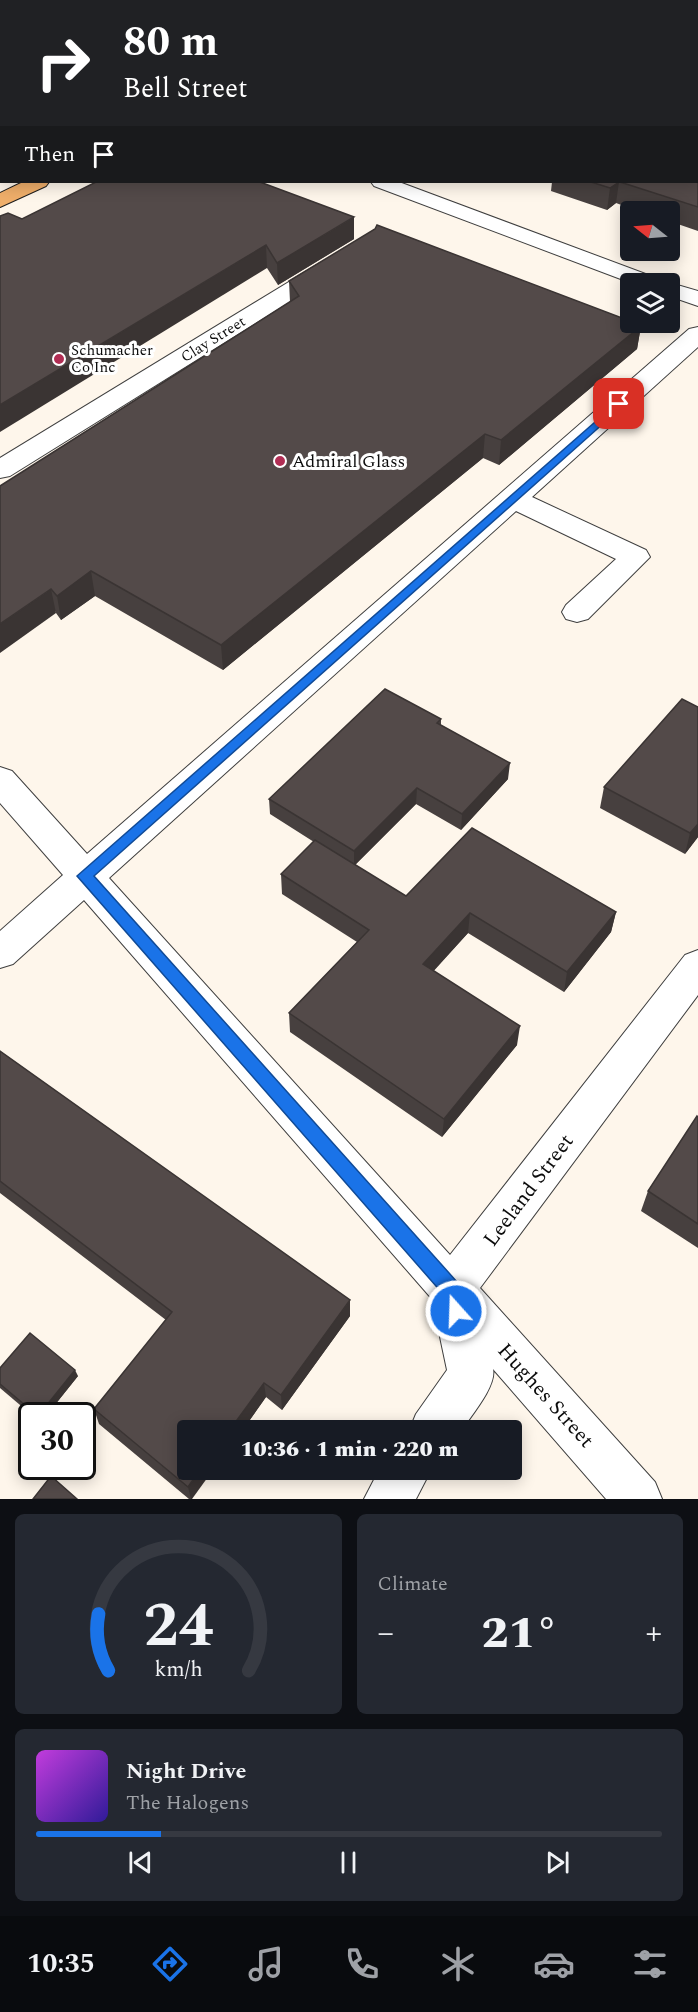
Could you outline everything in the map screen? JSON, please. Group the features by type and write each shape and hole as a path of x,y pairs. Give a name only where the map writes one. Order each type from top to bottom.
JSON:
{"main road":[{"path":"0,201 37,183"}],"street":[{"path":"384,183 627,273"},
{"name":"Clay Street","path":"0,470 345,258"},
{"path":"680,292 698,299"},
{"path":"0,953 698,334"},
{"path":"512,498 636,557 577,612"},
{"name":"Hughes Street","path":"0,780 638,1499"},
{"name":"Leeland Street","path":"452,1289 698,966"},
{"path":"440,1420 471,1375 452,1289"},
{"path":"388,1499 400,1480"}],"building":[{"path":"94,183 263,183 354,217 277,263 266,245 0,405 0,216 8,213 22,219"},
{"path":"594,183 618,183 610,188"},
{"path":"623,183 698,183 698,207"},
{"name":"Admiral Glass","path":"377,225 620,317 620,333 632,333 501,440 485,434 221,645 91,571 57,596 51,589 0,624 0,486 299,296 289,281 375,229"},
{"path":"385,689 441,719 437,723 510,763 462,814 417,788 354,851 269,799"},
{"path":"682,699 698,707 698,824 690,833 604,787"},
{"path":"472,828 616,912 567,972 470,913 423,964 520,1026 444,1119 289,1013 369,930 281,874 315,840 406,896"},
{"path":"0,1051 350,1300 281,1395 264,1383 237,1420 177,1420 177,1478 96,1411 96,1407 172,1312 0,1181"},
{"path":"698,1117 698,1224 648,1191"},
{"path":"30,1333 75,1370 49,1402 21,1402 0,1384 0,1368"},
{"path":"48,1480 56,1480 77,1499 33,1499"},
{"path":"180,1480 193,1480 188,1487"}],"place":[{"name":"Schumacher Co Inc","path":"59,359"},
{"name":"Admiral Glass","path":"280,461"}],"route":[{"path":"456,1311 452,1289 85,876 619,404"}]}
